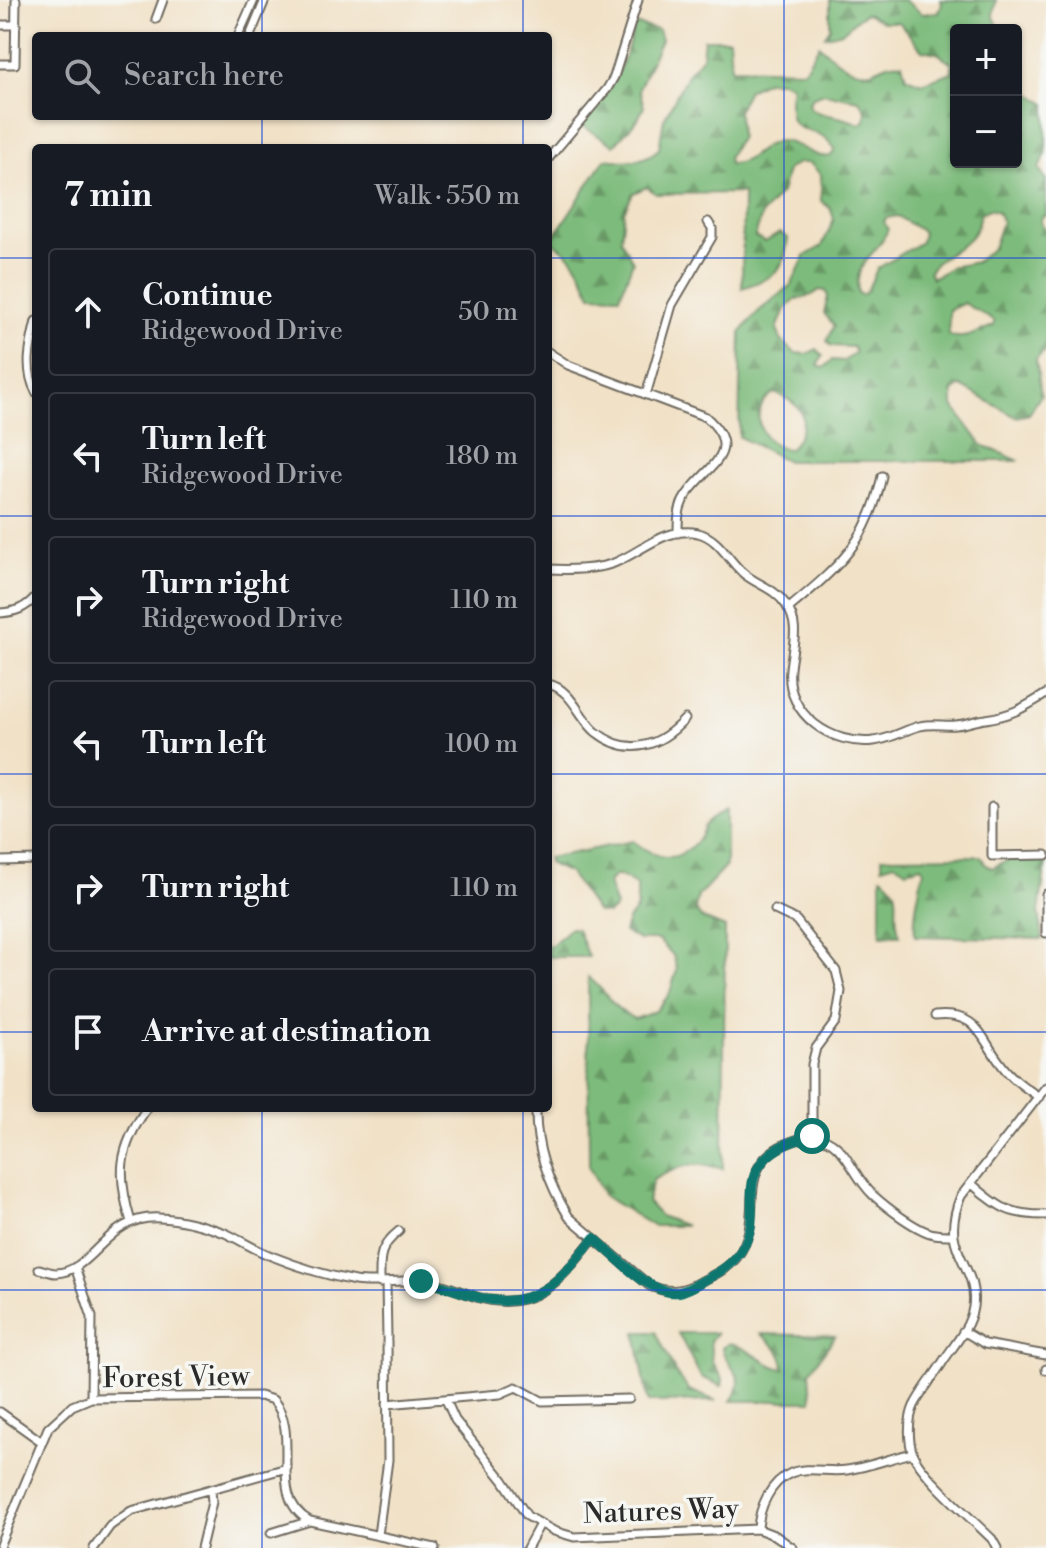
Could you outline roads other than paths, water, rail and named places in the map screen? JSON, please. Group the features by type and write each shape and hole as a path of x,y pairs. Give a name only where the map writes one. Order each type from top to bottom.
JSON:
{"street":[{"path":"0,64 15,64 16,0"},
{"path":"156,19 163,0"},
{"path":"240,32 254,0"},
{"path":"252,32 265,0"},
{"path":"552,154 614,77 638,0"},
{"path":"0,25 16,25"},
{"path":"646,395 672,305 712,237 708,222"},
{"path":"32,353 27,366 32,384"},
{"path":"552,355 568,365 706,417 717,427 723,446 720,458 683,499 678,515 678,533"},
{"path":"788,609 824,579 861,535 874,511 882,476"},
{"path":"552,569 569,570 613,563 652,542 678,533 697,533 708,537 741,571 766,585 788,609 796,636 789,672 795,702 820,730 859,743 891,738 917,726 955,725 997,718 1023,709 1046,694"},
{"path":"0,613 15,612 32,601"},
{"path":"552,685 570,698 596,732 623,746 652,745 672,734 685,719"},
{"path":"992,807 992,856 1046,855"},
{"path":"0,861 32,860"},
{"path":"1046,894 1046,933"},
{"path":"775,910 796,920 836,971 841,991 836,1021 816,1048 812,1064 812,1136"},
{"path":"935,1016 957,1016 973,1025 1016,1082 1039,1097"},
{"path":"997,1548 992,1539 921,1468 912,1453 910,1424 914,1407 969,1322 973,1306 969,1274 957,1254 953,1235 955,1211 961,1196 1046,1087"},
{"path":"131,1222 122,1192 121,1169 133,1128 144,1112"},
{"path":"536,1112 539,1153 569,1217 650,1286 664,1292 682,1292 728,1267 739,1255 750,1228 753,1179 767,1155 794,1140 812,1136 835,1144 873,1195 916,1226 932,1234 953,1235"},
{"path":"972,1184 991,1201 1019,1215 1046,1215"},
{"path":"39,1269 57,1273 75,1267 111,1233 131,1222 159,1218 223,1233 272,1257 355,1280 383,1283 421,1281 502,1302 523,1300 542,1292 562,1277 594,1238"},
{"path":"379,1548 387,1476 387,1340 380,1258 384,1243 399,1231"},
{"path":"75,1267 92,1317 91,1398"},
{"path":"963,1331 985,1344 1046,1355"},
{"path":"387,1404 500,1394 516,1387 542,1401 629,1399"},
{"name":"Forest View","path":"0,1544 48,1428 72,1406 91,1398 260,1396 273,1400 285,1420 288,1498 299,1515 310,1521"},
{"name":"Natures Way","path":"446,1400 455,1420 527,1516 540,1524 574,1537 758,1529 776,1536 793,1548"},
{"path":"0,1412 42,1442"},
{"path":"758,1529 767,1496 778,1482 791,1473 847,1470 912,1453"},
{"path":"94,1548 110,1526 131,1511 287,1468"},
{"path":"201,1548 212,1502 211,1491"},
{"path":"271,1533 310,1521 435,1548"},
{"path":"527,1548 540,1524"}]}
